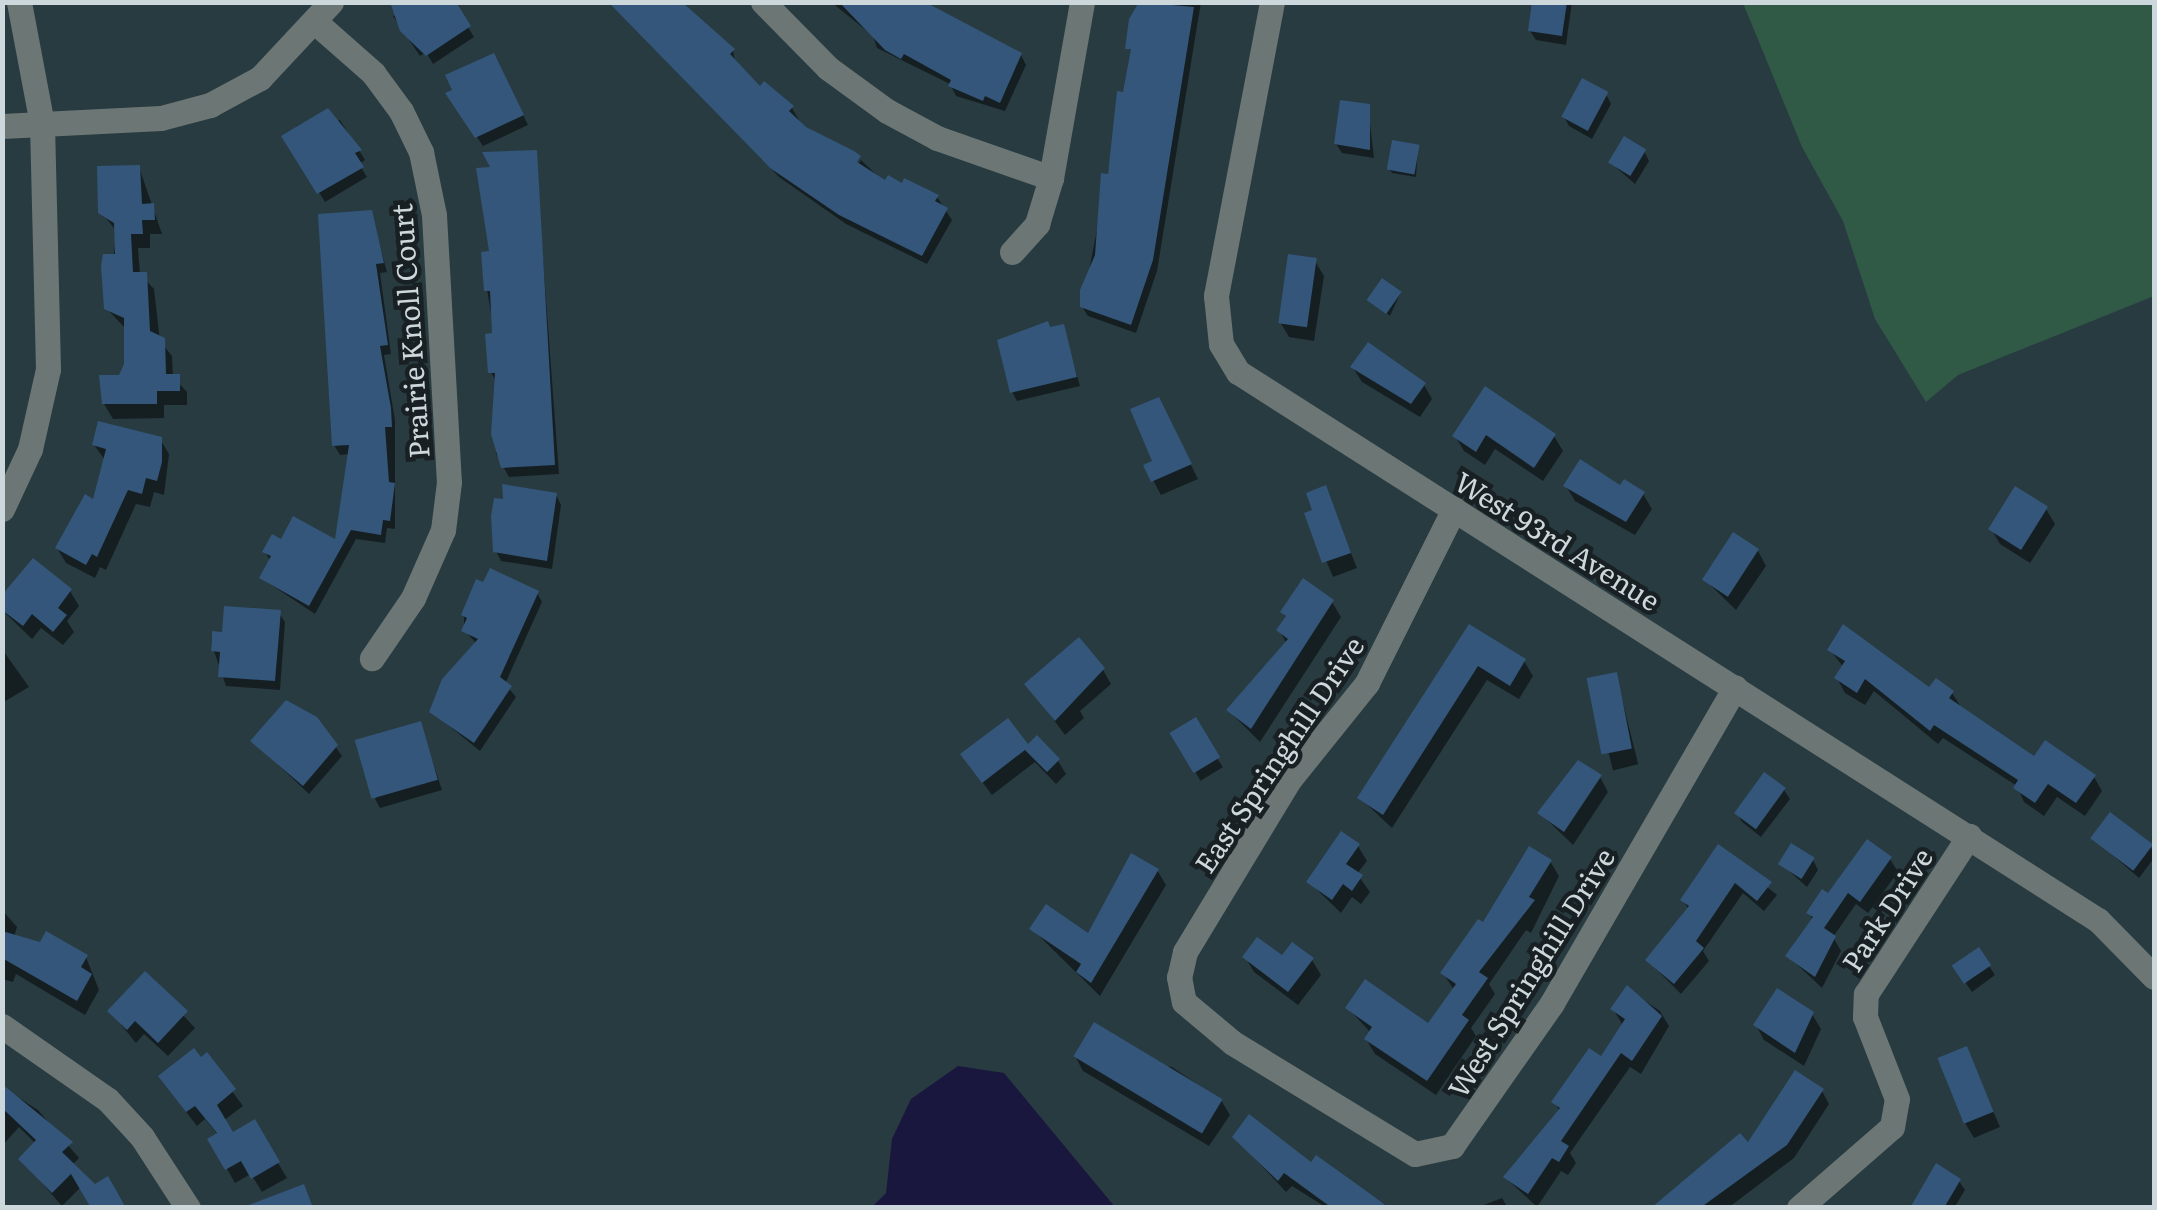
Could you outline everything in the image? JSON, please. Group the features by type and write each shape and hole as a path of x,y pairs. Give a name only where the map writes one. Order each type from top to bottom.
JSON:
{"street":[{"path":"763,2 828,68 887,112 937,138 1051,178"},
{"path":"1012,252 1037,224 1051,178 1082,2"},
{"name":"West 93rd Avenue","path":"1272,2 1218,278 1221,344 1254,385 1969,836 2111,930 2154,978"},
{"path":"2,509 30,448 48,369 42,124 34,58 17,5"},
{"path":"2,126 161,118 210,106 260,78 322,12"},
{"name":"Prairie Knoll Court","path":"322,12 401,111 421,152 434,215 449,482 443,530 413,598 372,658"},
{"name":"East Springhill Drive","path":"1312,1089 1198,1019 1182,995 1181,964 1290,780 1366,683 1454,510"},
{"name":"West Springhill Drive","path":"1312,1089 1415,1154 1452,1146 1552,1004 1735,687"},
{"name":"Park Drive","path":"1799,1208 1892,1127 1897,1099 1865,1017 1866,994 1969,836"},
{"path":"2,1026 108,1100 142,1138 188,1208"}],"green space":[{"path":"1743,3 2154,3 2154,296 1958,375 1926,402 1875,319 1843,221 1802,147"}],"shaded area":[{"path":"958,1066 1004,1073 1115,1207 872,1207 886,1193 892,1139 911,1099"}],"building":[{"path":"390,2 456,2 471,26 426,56 400,31"},
{"path":"608,2 682,2 735,49 730,54 760,86 764,81 794,106 789,111 806,127 854,151 861,156 857,162 885,180 888,175 902,183 904,178 939,195 935,201 948,208 922,256 839,215 770,168"},
{"path":"839,2 925,2 1022,53 1000,103 985,96 983,101 948,86 951,80 904,54 901,59 885,50"},
{"path":"1139,2 1194,7 1153,260 1131,325 1080,307 1080,290 1095,255 1101,173 1108,174 1117,91 1123,92 1131,49 1125,49 1129,19"},
{"path":"1532,2 1567,2 1562,36 1528,31"},
{"path":"494,53 524,115 475,138 445,93 452,90 445,75"},
{"path":"1582,78 1608,92 1588,131 1561,117"},
{"path":"1340,100 1370,104 1370,150 1334,144"},
{"path":"328,108 362,150 355,153 364,167 317,194 281,136"},
{"path":"1624,136 1646,149 1630,176 1608,163"},
{"path":"1392,140 1420,145 1414,174 1387,170"},
{"path":"537,150 555,465 501,468 491,434 495,373 488,373 485,334 492,333 490,291 484,291 481,252 489,251 476,168 490,167 482,152"},
{"path":"140,165 142,204 154,203 155,220 142,220 143,234 131,234 133,272 147,272 150,331 165,338 166,374 180,374 180,391 157,391 157,404 102,404 99,375 119,375 124,364 124,318 104,309 101,266 103,254 115,254 114,223 98,213 97,166"},
{"path":"372,210 384,263 376,264 388,345 380,346 391,408 392,427 385,427 389,482 395,483 390,521 383,520 381,535 351,530 309,606 259,578 271,556 262,552 272,534 281,539 293,516 335,539 349,445 332,446 318,214"},
{"path":"1288,254 1317,258 1307,327 1278,323"},
{"path":"1382,278 1402,292 1386,314 1367,300"},
{"path":"1048,321 1050,327 1064,324 1077,377 1010,393 997,340"},
{"path":"1368,342 1426,383 1411,404 1350,367"},
{"path":"1485,386 1556,434 1534,468 1486,435 1476,452 1452,436"},
{"path":"1159,397 1192,464 1151,482 1143,465 1152,461 1130,409"},
{"path":"98,421 162,437 162,462 157,481 146,478 142,494 128,490 97,557 92,554 86,565 55,548 85,494 93,499 106,449 92,445"},
{"path":"1580,459 1620,485 1624,479 1645,492 1626,522 1563,486"},
{"path":"502,484 557,493 547,561 493,552 491,516 494,498 503,499"},
{"path":"1326,485 1351,553 1322,563 1304,513 1312,510 1306,493"},
{"path":"2015,486 2048,507 2021,550 1988,529"},
{"path":"1733,532 1759,549 1728,597 1702,580"},
{"path":"33,558 72,589 58,608 67,615 53,632 32,614 23,626 2,610 2,595"},
{"path":"490,568 539,591 500,677 512,686 474,743 429,712 442,679 478,639 461,631 467,618 461,615 476,579 483,582"},
{"path":"1303,578 1334,600 1251,729 1226,710 1288,639 1276,630 1286,616 1280,612"},
{"path":"224,606 281,610 275,681 218,677 220,652 211,651 212,631 222,632"},
{"path":"1469,624 1526,659 1510,686 1478,666 1383,815 1357,798"},
{"path":"1843,624 1929,687 1936,678 1954,691 1949,698 2034,756 2045,740 2096,775 2076,803 2048,784 2035,803 2013,788 2018,780 1934,725 1930,731 1865,679 1857,693 1834,678 1845,661 1827,650"},
{"path":"1079,637 1105,668 1055,721 1024,684"},
{"path":"1617,672 1632,749 1601,754 1587,678"},
{"path":"286,700 317,717 338,745 303,786 250,741"},
{"path":"1196,717 1220,757 1194,773 1169,733"},
{"path":"1008,718 1028,744 1037,735 1060,759 1047,772 1025,750 982,783 960,754"},
{"path":"421,721 438,780 371,799 355,740"},
{"path":"1578,760 1602,775 1564,832 1537,813"},
{"path":"1764,772 1786,788 1756,829 1734,813"},
{"path":"2110,812 2153,844 2133,871 2090,838"},
{"path":"1341,831 1360,844 1346,864 1363,875 1352,891 1343,884 1332,900 1306,882"},
{"path":"1867,839 1892,857 1860,902 1848,893 1824,928 1836,936 1815,977 1785,956 1813,917 1806,913 1822,889 1828,893"},
{"path":"1791,843 1815,858 1801,879 1778,864"},
{"path":"1718,844 1772,882 1757,901 1735,883 1696,941 1704,948 1674,984 1645,960 1689,906 1680,900"},
{"path":"1529,846 1552,860 1529,897 1535,900 1479,972 1488,978 1462,1015 1469,1020 1427,1081 1364,1039 1372,1027 1345,1008 1365,979 1428,1023 1456,984 1440,973 1478,919 1483,922"},
{"path":"1131,853 1159,869 1091,983 1076,972 1081,964 1029,929 1046,904 1088,933"},
{"path":"2,931 40,942 46,931 88,955 81,967 92,974 77,1001 2,958"},
{"path":"1257,937 1282,955 1292,942 1314,958 1288,992 1242,957"},
{"path":"1979,947 1991,965 1964,984 1952,965"},
{"path":"145,971 188,1011 158,1043 135,1021 127,1030 107,1011"},
{"path":"1627,985 1662,1016 1632,1061 1621,1053 1561,1141 1569,1146 1559,1162 1552,1158 1528,1194 1503,1177 1560,1108 1551,1102 1589,1048 1601,1056 1625,1019 1610,1009"},
{"path":"1777,988 1814,1012 1795,1053 1753,1025"},
{"path":"1094,1022 1223,1099 1202,1134 1073,1056"},
{"path":"1967,1046 1994,1112 1964,1124 1937,1058"},
{"path":"194,1048 201,1057 207,1052 236,1089 217,1105 233,1132 255,1119 280,1162 251,1179 241,1161 225,1170 207,1139 217,1133 195,1106 186,1112 158,1076"},
{"path":"1795,1070 1824,1089 1787,1145 1700,1208 1651,1208 1740,1133 1748,1142"},
{"path":"2,1084 73,1142 62,1152 95,1184 108,1176 126,1208 91,1208 71,1174 52,1193 18,1159 36,1140 2,1108"},
{"path":"1249,1114 1311,1162 1316,1155 1390,1208 1332,1208 1284,1173 1278,1181 1232,1137"},
{"path":"1936,1163 1961,1179 1944,1208 1910,1208"},
{"path":"304,1184 313,1208 246,1206"}]}
